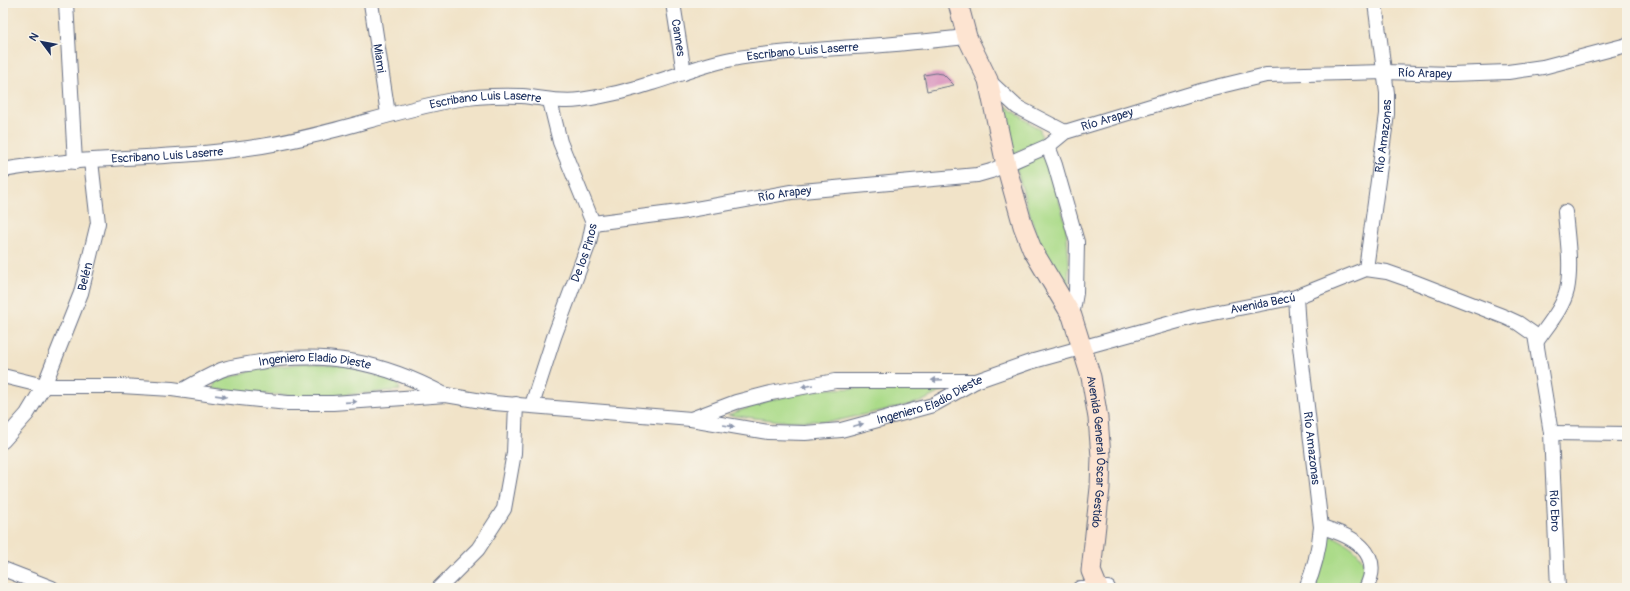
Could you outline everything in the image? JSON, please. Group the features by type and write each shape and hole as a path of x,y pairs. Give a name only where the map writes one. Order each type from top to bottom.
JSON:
{"street":[{"path":"66,3 75,162"},
{"name":"Miami","path":"370,3 388,114"},
{"name":"Cannes","path":"673,3 684,73"},
{"name":"Avenida General Óscar Gestido","path":"958,3 967,37 988,80 1006,165 1023,226 1032,249 1072,316 1091,377 1098,418 1101,457 1100,488 1091,560 1091,571 1096,588"},
{"name":"Río Amazonas","path":"1366,270 1387,114 1385,72 1375,3"},
{"name":"Escribano Luis Laserre","path":"3,170 29,165 261,146 324,134 388,114 455,100 486,96 523,96 550,101 577,100 616,94 684,73 709,63 787,51 852,48 967,37"},
{"name":"Río Arapey","path":"593,223 679,212 791,192 978,175 1006,165 1048,146 1065,132 1204,90 1266,75 1385,72 1450,74 1508,72 1543,67 1627,45"},
{"name":"Avenida General Óscar Gestido","path":"988,80 1017,106 1065,132"},
{"name":"De los Pinos","path":"532,405 554,337 589,243 593,223 560,142 550,101"},
{"name":"Avenida General Óscar Gestido","path":"1048,146 1055,165 1077,242 1076,293 1072,316"},
{"name":"Belén","path":"44,386 81,293 89,267 98,223 91,161"},
{"path":"1537,341 1561,305 1567,290 1568,257 1565,212"},
{"name":"Avenida Becú","path":"976,381 1082,347 1193,317 1296,298 1366,270 1387,272 1518,323 1532,331 1537,341"},
{"name":"Río Amazonas","path":"1296,298 1298,329 1321,527 1319,549 1306,588"},
{"name":"Río Ebro","path":"1537,341 1551,433 1558,588"},
{"name":"Ingeniero Eladio Dieste","path":"183,390 222,370 260,362 315,357 338,358 374,366 416,379 446,395"},
{"name":"Ingeniero Eladio Dieste","path":"3,376 44,386 121,386 183,390 221,396 288,403 333,403 446,395 583,411 691,419 768,432 841,430 933,405 976,381"},
{"name":"Ingeniero Eladio Dieste","path":"691,419 743,400 835,381 976,381"},
{"path":"3,441 27,414 44,386"},
{"path":"438,588 478,549 504,508 514,453 516,404"},
{"path":"1551,433 1627,434"},
{"path":"1321,527 1340,532 1357,542 1368,554 1373,565 1372,578 1366,588"},
{"path":"3,568 52,588"}],"green space":[{"path":"1006,106 1040,130 1042,140 1013,154"},
{"path":"1038,155 1048,160 1066,225 1069,262 1068,289 1050,267 1037,238 1016,168"},
{"path":"305,363 350,366 397,383 400,390 325,397 262,394 213,389 215,382 253,370"},
{"path":"951,386 921,402 835,421 781,421 728,415 770,400 824,389"},
{"path":"1331,535 1353,548 1362,558 1364,571 1356,588 1313,588 1323,563 1327,538"}],"building":[{"path":"936,73 943,74 954,85 927,91 924,75"}]}
